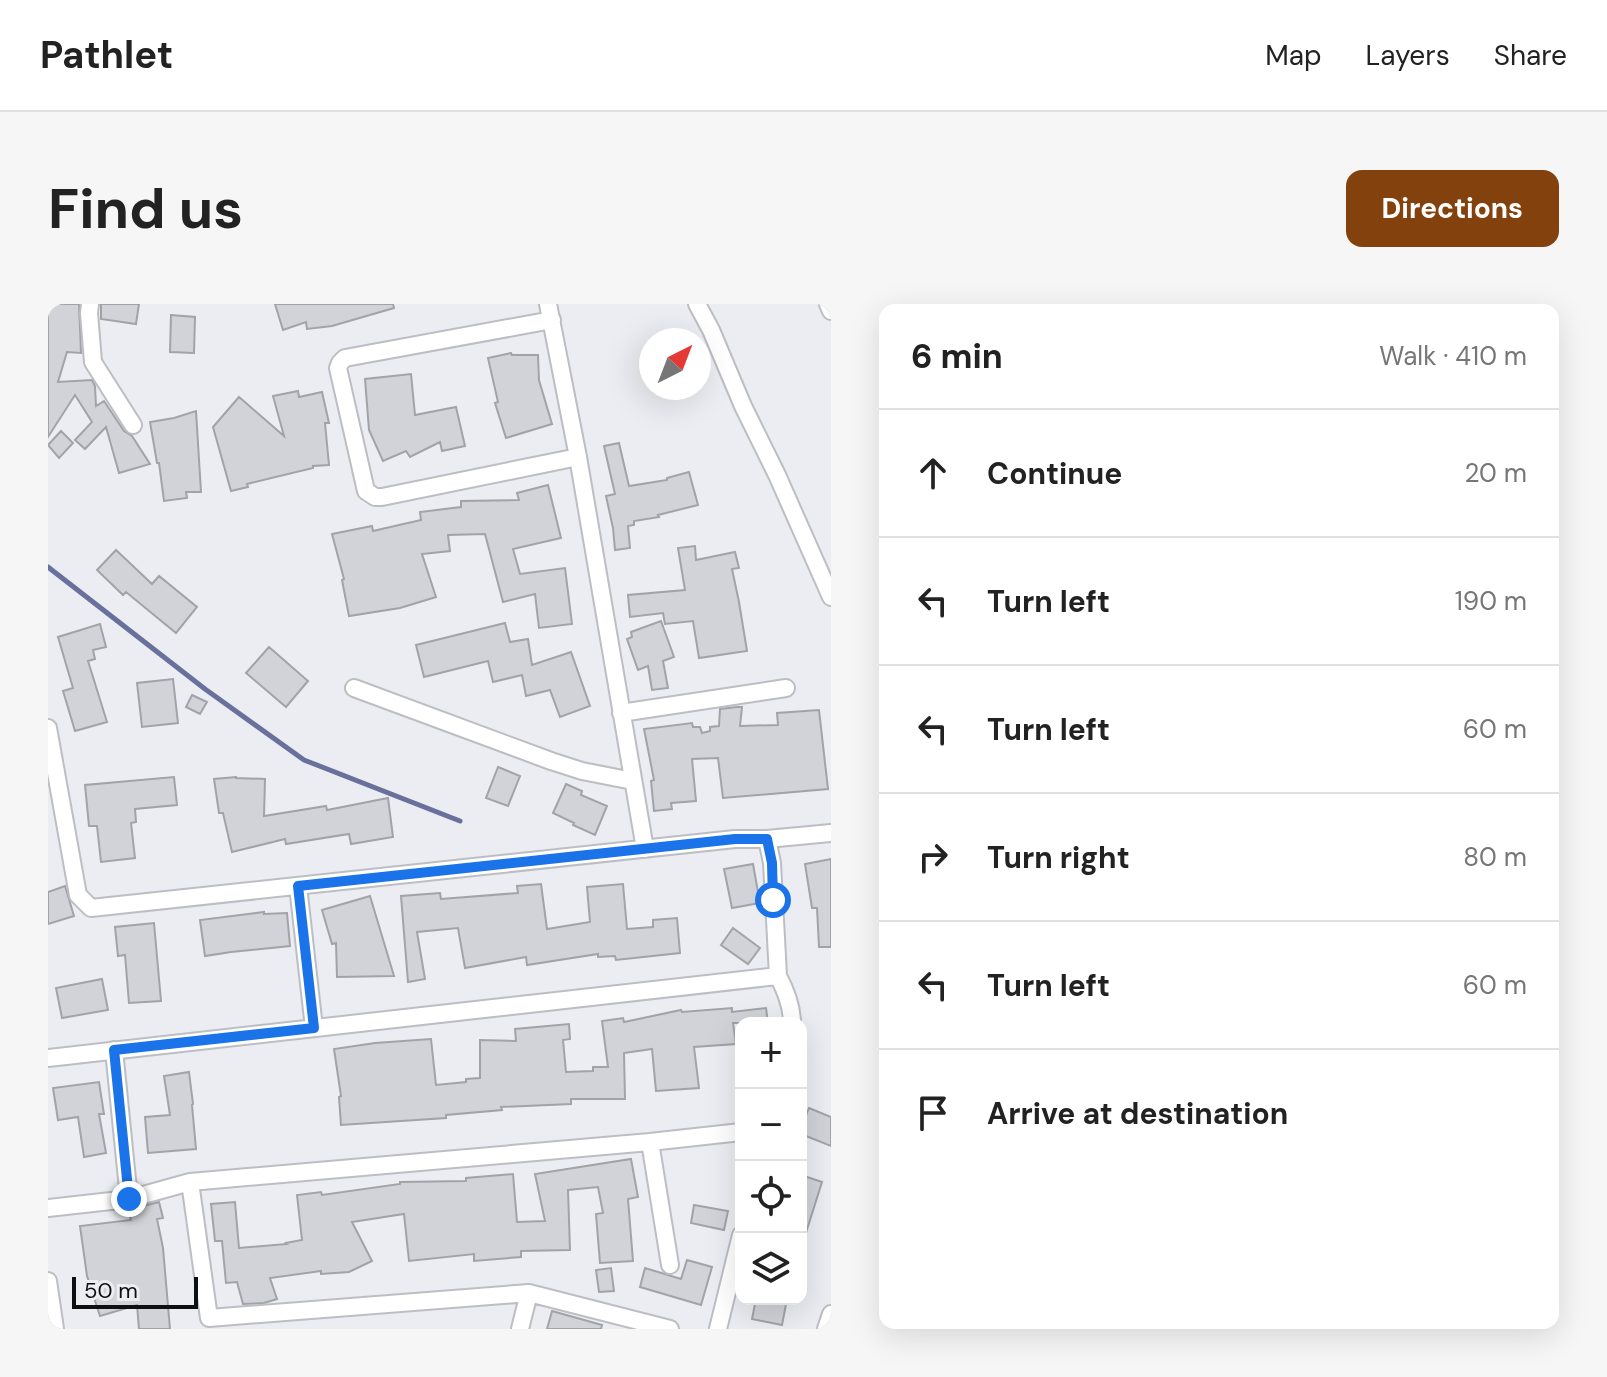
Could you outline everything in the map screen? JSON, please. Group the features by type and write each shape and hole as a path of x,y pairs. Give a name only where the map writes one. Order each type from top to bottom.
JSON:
{"street":[{"path":"90,304 93,362 133,425"},
{"path":"697,304 831,597"},
{"path":"828,304 831,311"},
{"path":"578,457 375,497 366,491 338,368 345,358 550,312 578,457 645,849"},
{"path":"354,688 551,761 633,781"},
{"path":"621,713 786,688"},
{"path":"48,728 78,895 91,908 735,839 831,833"},
{"path":"767,839 772,863 778,976 786,992 792,1017"},
{"path":"298,886 314,1028"},
{"path":"48,1058 778,976"},
{"path":"114,1050 129,1199"},
{"path":"48,1208 129,1199 190,1182 735,1133"},
{"path":"650,1142 670,1265"},
{"path":"190,1182 209,1324 529,1293 670,1329"},
{"path":"718,1329 735,1260"},
{"path":"48,1281 55,1329"},
{"path":"520,1329 529,1293"},
{"path":"826,1329 831,1314"}],"building":[{"path":"48,304 79,304 81,353 67,352 58,382 92,380 96,406 104,401 150,464 119,473 106,427 85,449 75,440 92,422 75,395 48,437"},
{"path":"101,304 139,304 136,324 101,319"},
{"path":"275,304 393,304 394,308 332,326 307,329 306,322 283,330"},
{"path":"171,315 195,317 194,353 170,352"},
{"path":"511,353 538,355 539,380 552,424 506,438 495,403 498,402 488,358"},
{"path":"411,374 415,415 456,407 465,446 442,451 440,442 410,457 406,451 383,461 369,430 365,379"},
{"path":"298,391 299,397 322,392 329,423 325,423 329,465 313,466 231,491 213,427 239,397 284,436 273,396"},
{"path":"196,411 201,492 186,492 187,498 164,501 150,422"},
{"path":"61,431 73,443 59,458 48,445"},
{"path":"619,443 629,486 667,480 689,472 698,505 634,521 634,525 628,526 630,548 615,550 606,496 615,494 604,446"},
{"path":"548,485 561,538 513,549 520,574 565,568 572,624 539,628 535,594 503,602 485,534 448,535 450,551 422,554 436,597 400,608 349,616 344,579 332,534 372,526 373,531 421,520 420,512 461,507 461,501 519,500 517,493"},
{"path":"695,546 696,560 735,552 739,568 732,569 747,651 699,658 693,621 665,624 663,613 630,617 628,595 685,590 678,548"},
{"path":"116,550 152,584 159,576 197,607 176,633 126,592 123,595 97,570"},
{"path":"661,621 674,657 663,661 668,688 652,690 648,666 638,670 627,639 632,637 631,632"},
{"path":"505,623 510,642 528,639 532,665 571,652 590,706 560,717 550,690 526,696 522,675 493,682 488,661 424,677 416,645"},
{"path":"100,624 106,647 93,650 95,659 88,661 107,722 75,731 63,691 73,688 58,637"},
{"path":"269,647 308,681 286,707 246,673"},
{"path":"173,679 178,723 142,727 137,683"},
{"path":"192,695 207,702 200,714 186,707"},
{"path":"742,707 740,726 778,725 777,713 819,710 828,789 723,798 718,758 692,759 696,801 671,803 672,809 654,811 651,781 654,780 644,729 692,723 693,727 700,727 702,733 710,731 710,727 719,726 720,709"},
{"path":"498,767 520,776 508,806 486,798"},
{"path":"174,777 177,805 135,809 136,822 131,823 135,858 101,862 97,826 89,826 85,785"},
{"path":"214,779 265,779 264,816 326,806 327,810 388,798 393,837 351,844 349,834 286,844 285,839 232,852 223,813 219,813"},
{"path":"566,784 582,791 581,795 607,806 595,835 553,813"},
{"path":"831,859 831,947 819,947 817,908 812,908 805,864"},
{"path":"753,864 760,903 732,908 724,869"},
{"path":"541,884 547,929 590,922 587,887 623,884 627,929 653,927 653,920 677,918 680,953 616,960 615,956 598,957 598,954 527,965 526,957 465,968 458,928 417,932 425,979 408,982 401,896 440,893 441,899 518,893 517,886"},
{"path":"65,886 74,916 48,924 48,892"},
{"path":"370,896 394,976 337,977 336,943 332,944 322,910"},
{"path":"264,912 287,913 290,946 205,956 200,920"},
{"path":"154,923 161,1001 129,1003 125,955 118,956 115,927"},
{"path":"733,928 760,948 748,964 721,945"},
{"path":"102,979 108,1010 62,1018 56,988"},
{"path":"766,1008 767,1017 735,1017 735,1044 694,1047 699,1088 656,1091 652,1049 624,1053 625,1099 571,1099 571,1104 501,1107 502,1110 446,1115 446,1118 341,1125 341,1096 334,1049 431,1039 436,1085 466,1082 466,1079 480,1078 480,1040 516,1041 515,1029 569,1024 570,1039 563,1040 566,1072 593,1071 593,1067 608,1067 602,1021 623,1018 624,1022 682,1012"},
{"path":"189,1072 196,1149 148,1153 145,1117 170,1115 164,1076"},
{"path":"99,1082 104,1114 99,1114 106,1153 84,1157 78,1117 58,1120 53,1088"},
{"path":"809,1108 831,1117 831,1146 807,1136"},
{"path":"631,1159 638,1197 628,1199 633,1261 600,1263 596,1214 603,1213 598,1187 568,1190 570,1250 521,1251 521,1257 474,1261 474,1254 409,1261 404,1214 352,1222 372,1261 349,1272 321,1274 321,1271 270,1278 277,1299 264,1303 243,1304 237,1282 226,1283 222,1241 215,1241 211,1204 235,1202 239,1248 287,1244 302,1240 297,1195 321,1192 322,1195 400,1182 466,1181 466,1178 513,1174 517,1222 545,1221 535,1174"},
{"path":"807,1177 822,1182 807,1230"},
{"path":"159,1202 163,1218 157,1219 163,1248 170,1329 139,1329 137,1305 100,1316 87,1276 80,1226 131,1220 128,1210"},
{"path":"694,1205 728,1211 724,1230 691,1223"},
{"path":"687,1260 712,1267 701,1305 640,1287 645,1268 681,1279"},
{"path":"611,1268 614,1291 599,1292 596,1270"},
{"path":"755,1305 786,1305 782,1325 752,1319"},
{"path":"552,1311 602,1325 601,1329 547,1329"}],"waterway":[{"path":"48,567 205,689 304,760 460,821"}],"route":[{"path":"129,1199 114,1050 314,1028 298,886 735,839 767,839 772,863 773,900"}]}
